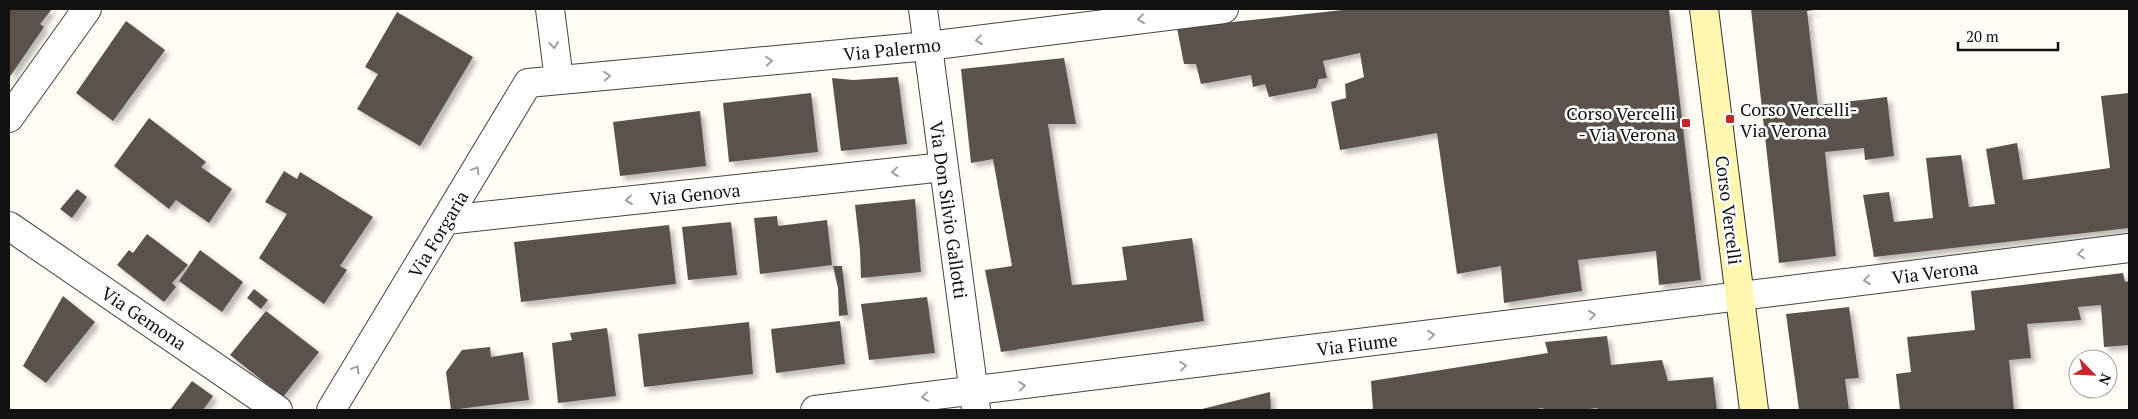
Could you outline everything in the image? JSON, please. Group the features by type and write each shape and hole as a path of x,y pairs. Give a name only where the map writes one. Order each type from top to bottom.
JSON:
{"main road":[{"name":"Corso Vercelli","path":"1704,9 1754,410"}],"street":[{"path":"9,118 87,9"},
{"path":"550,9 559,80"},
{"name":"Via Don Silvio Gallotti","path":"924,9 974,401"},
{"name":"Via Palermo","path":"559,80 928,46 1224,9"},
{"name":"Via Forgaria","path":"331,410 528,83 559,80"},
{"name":"Via Genova","path":"446,220 944,167"},
{"name":"Via Gemona","path":"9,226 278,410"},
{"name":"Via Verona","path":"1740,296 2129,248"},
{"name":"Via Fiume","path":"815,410 974,401 1740,296"}],"building":[{"path":"9,9 52,9 40,24 44,27 9,78"},
{"path":"1352,9 1669,9 1701,280 1659,285 1656,251 1578,260 1582,291 1504,303 1501,266 1457,274 1437,133 1340,150 1331,102 1346,98 1345,84 1364,77 1360,53 1323,61 1327,78 1319,79 1316,88 1269,97 1265,84 1253,87 1251,75 1201,84 1196,64 1184,64 1177,28"},
{"path":"1751,9 1821,9 1807,11 1818,105 1887,97 1894,156 1865,160 1864,148 1825,152 1836,256 1779,263"},
{"path":"397,12 473,57 420,146 357,109 378,74 365,67"},
{"path":"126,21 165,50 113,121 76,93"},
{"path":"1064,58 1076,124 1048,124 1072,285 1127,280 1122,247 1192,238 1204,321 1001,352 985,270 1012,266 993,159 971,163 961,69"},
{"path":"898,77 907,144 841,151 832,78 853,80"},
{"path":"811,93 818,152 729,162 723,103"},
{"path":"2129,93 2129,228 1874,257 1863,195 1889,192 1894,222 1933,218 1926,158 1961,155 1969,207 1995,204 1986,149 2017,143 2023,180 2110,168 2101,96"},
{"path":"700,111 706,166 620,176 613,122"},
{"path":"149,118 206,162 201,167 232,189 209,223 176,200 169,209 114,166"},
{"path":"284,171 297,179 300,172 373,217 340,266 347,270 324,304 259,258 287,214 265,202"},
{"path":"77,189 87,197 72,218 60,209"},
{"path":"915,199 921,272 861,278 855,205"},
{"path":"777,216 778,226 827,220 832,265 760,274 754,218"},
{"path":"731,222 737,275 688,280 682,227"},
{"path":"669,225 676,284 521,302 514,242"},
{"path":"147,234 188,265 172,283 176,287 164,302 117,265 129,250 133,253"},
{"path":"200,250 243,282 222,312 179,281"},
{"path":"833,266 842,266 848,315 839,316 838,288"},
{"path":"2123,273 2125,282 2129,281 2129,345 2104,347 2101,305 2078,307 2081,320 2027,324 2031,358 2009,360 2014,410 1900,410 1896,374 1911,372 1907,337 1975,330 1971,291"},
{"path":"254,289 268,300 261,309 247,298"},
{"path":"63,296 95,322 46,383 23,366"},
{"path":"927,297 935,353 869,360 861,304"},
{"path":"1849,307 1859,378 1845,379 1849,410 1799,410 1786,314"},
{"path":"266,311 319,352 283,397 230,355"},
{"path":"840,321 845,364 776,373 771,329"},
{"path":"749,322 753,374 644,387 638,334"},
{"path":"607,328 616,396 558,403 552,343 572,340 570,333"},
{"path":"1607,336 1611,365 1662,360 1668,381 1713,377 1717,410 1598,410 1597,408 1543,410 1543,408 1532,410 1373,410 1371,381 1548,353 1545,342"},
{"path":"490,347 491,357 523,352 529,400 451,410 446,372 462,350"},
{"path":"192,381 213,396 203,410 170,410"},
{"path":"1270,392 1271,410 1198,410"}],"place":[{"name":"Corso Vercelli- Via Verona","path":"1730,119"},
{"name":"Corso Vercelli - Via Verona","path":"1686,123"}]}
